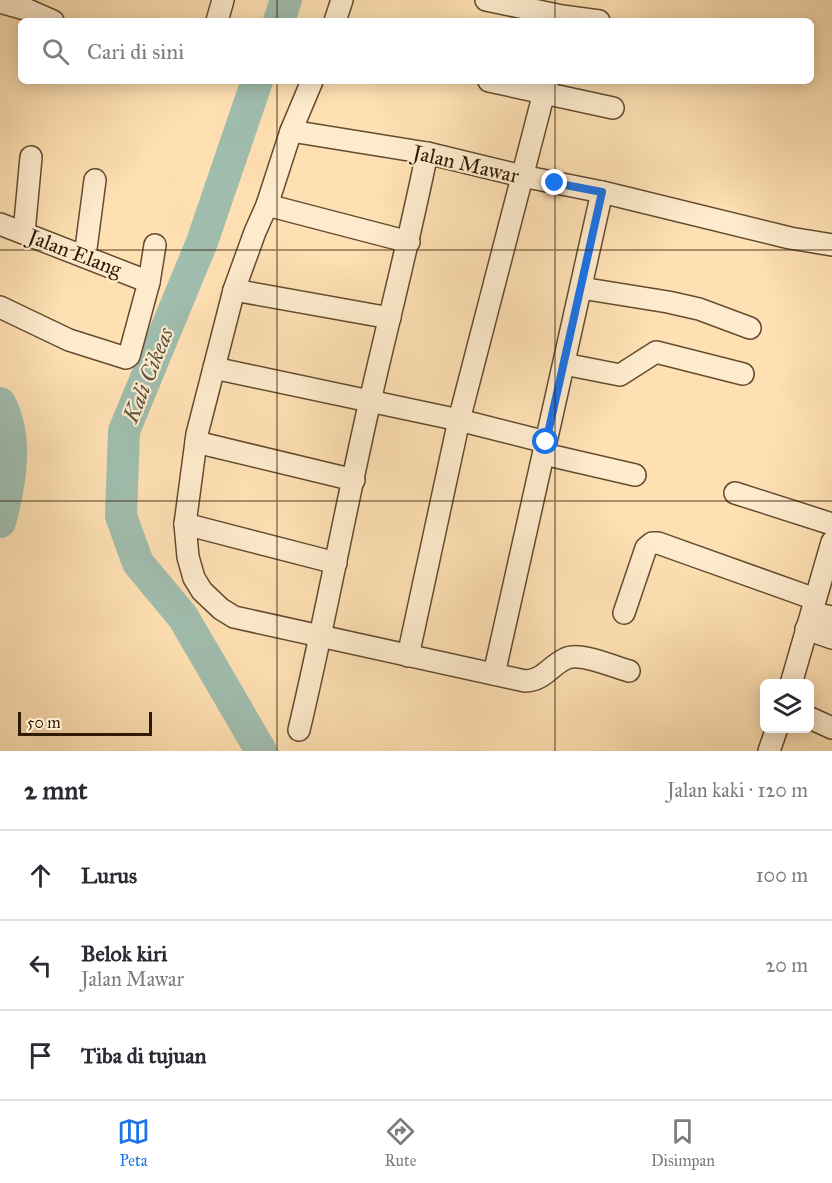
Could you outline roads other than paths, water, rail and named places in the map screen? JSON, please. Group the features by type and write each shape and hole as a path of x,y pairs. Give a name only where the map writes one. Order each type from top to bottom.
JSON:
{"street":[{"path":"218,18 223,0"},
{"path":"335,18 342,0"},
{"path":"486,0 562,18"},
{"path":"0,2 46,18"},
{"path":"311,84 291,131 267,205 234,290 196,442 185,524 188,557 194,578 202,591 221,609 234,617 408,656 533,681 565,659 573,657 582,657 629,671"},
{"path":"518,84 546,87 613,108"},
{"path":"408,656 459,420 546,87"},
{"name":"Jalan Mawar","path":"291,131 427,153 602,192 790,238 832,245"},
{"path":"299,730 427,153"},
{"path":"24,233 31,157"},
{"path":"85,256 95,180"},
{"path":"494,674 602,192"},
{"path":"267,205 409,242"},
{"name":"Jalan Elang","path":"0,224 149,282"},
{"path":"0,307 69,340 126,358 129,356 149,282 155,245"},
{"path":"581,288 640,296 688,307 750,328"},
{"path":"234,290 390,318"},
{"path":"564,364 621,375 656,352 743,374"},
{"path":"214,368 459,420 635,475"},
{"path":"196,442 354,480"},
{"path":"735,493 832,524"},
{"path":"185,524 336,563"},
{"path":"793,679 816,615 827,574 832,542"},
{"path":"624,613 646,548 652,543 658,543 816,615 832,638"},
{"path":"814,720 832,728"}],"waterway":[{"name":"Kali Cikeas","path":"280,18 286,0"},
{"name":"Kali Cikeas","path":"256,84 202,242 124,431 121,516 138,563 183,617 261,751"},
{"name":"Kali Cikeas","path":"0,403 6,417 11,446 7,492 0,522"}]}
